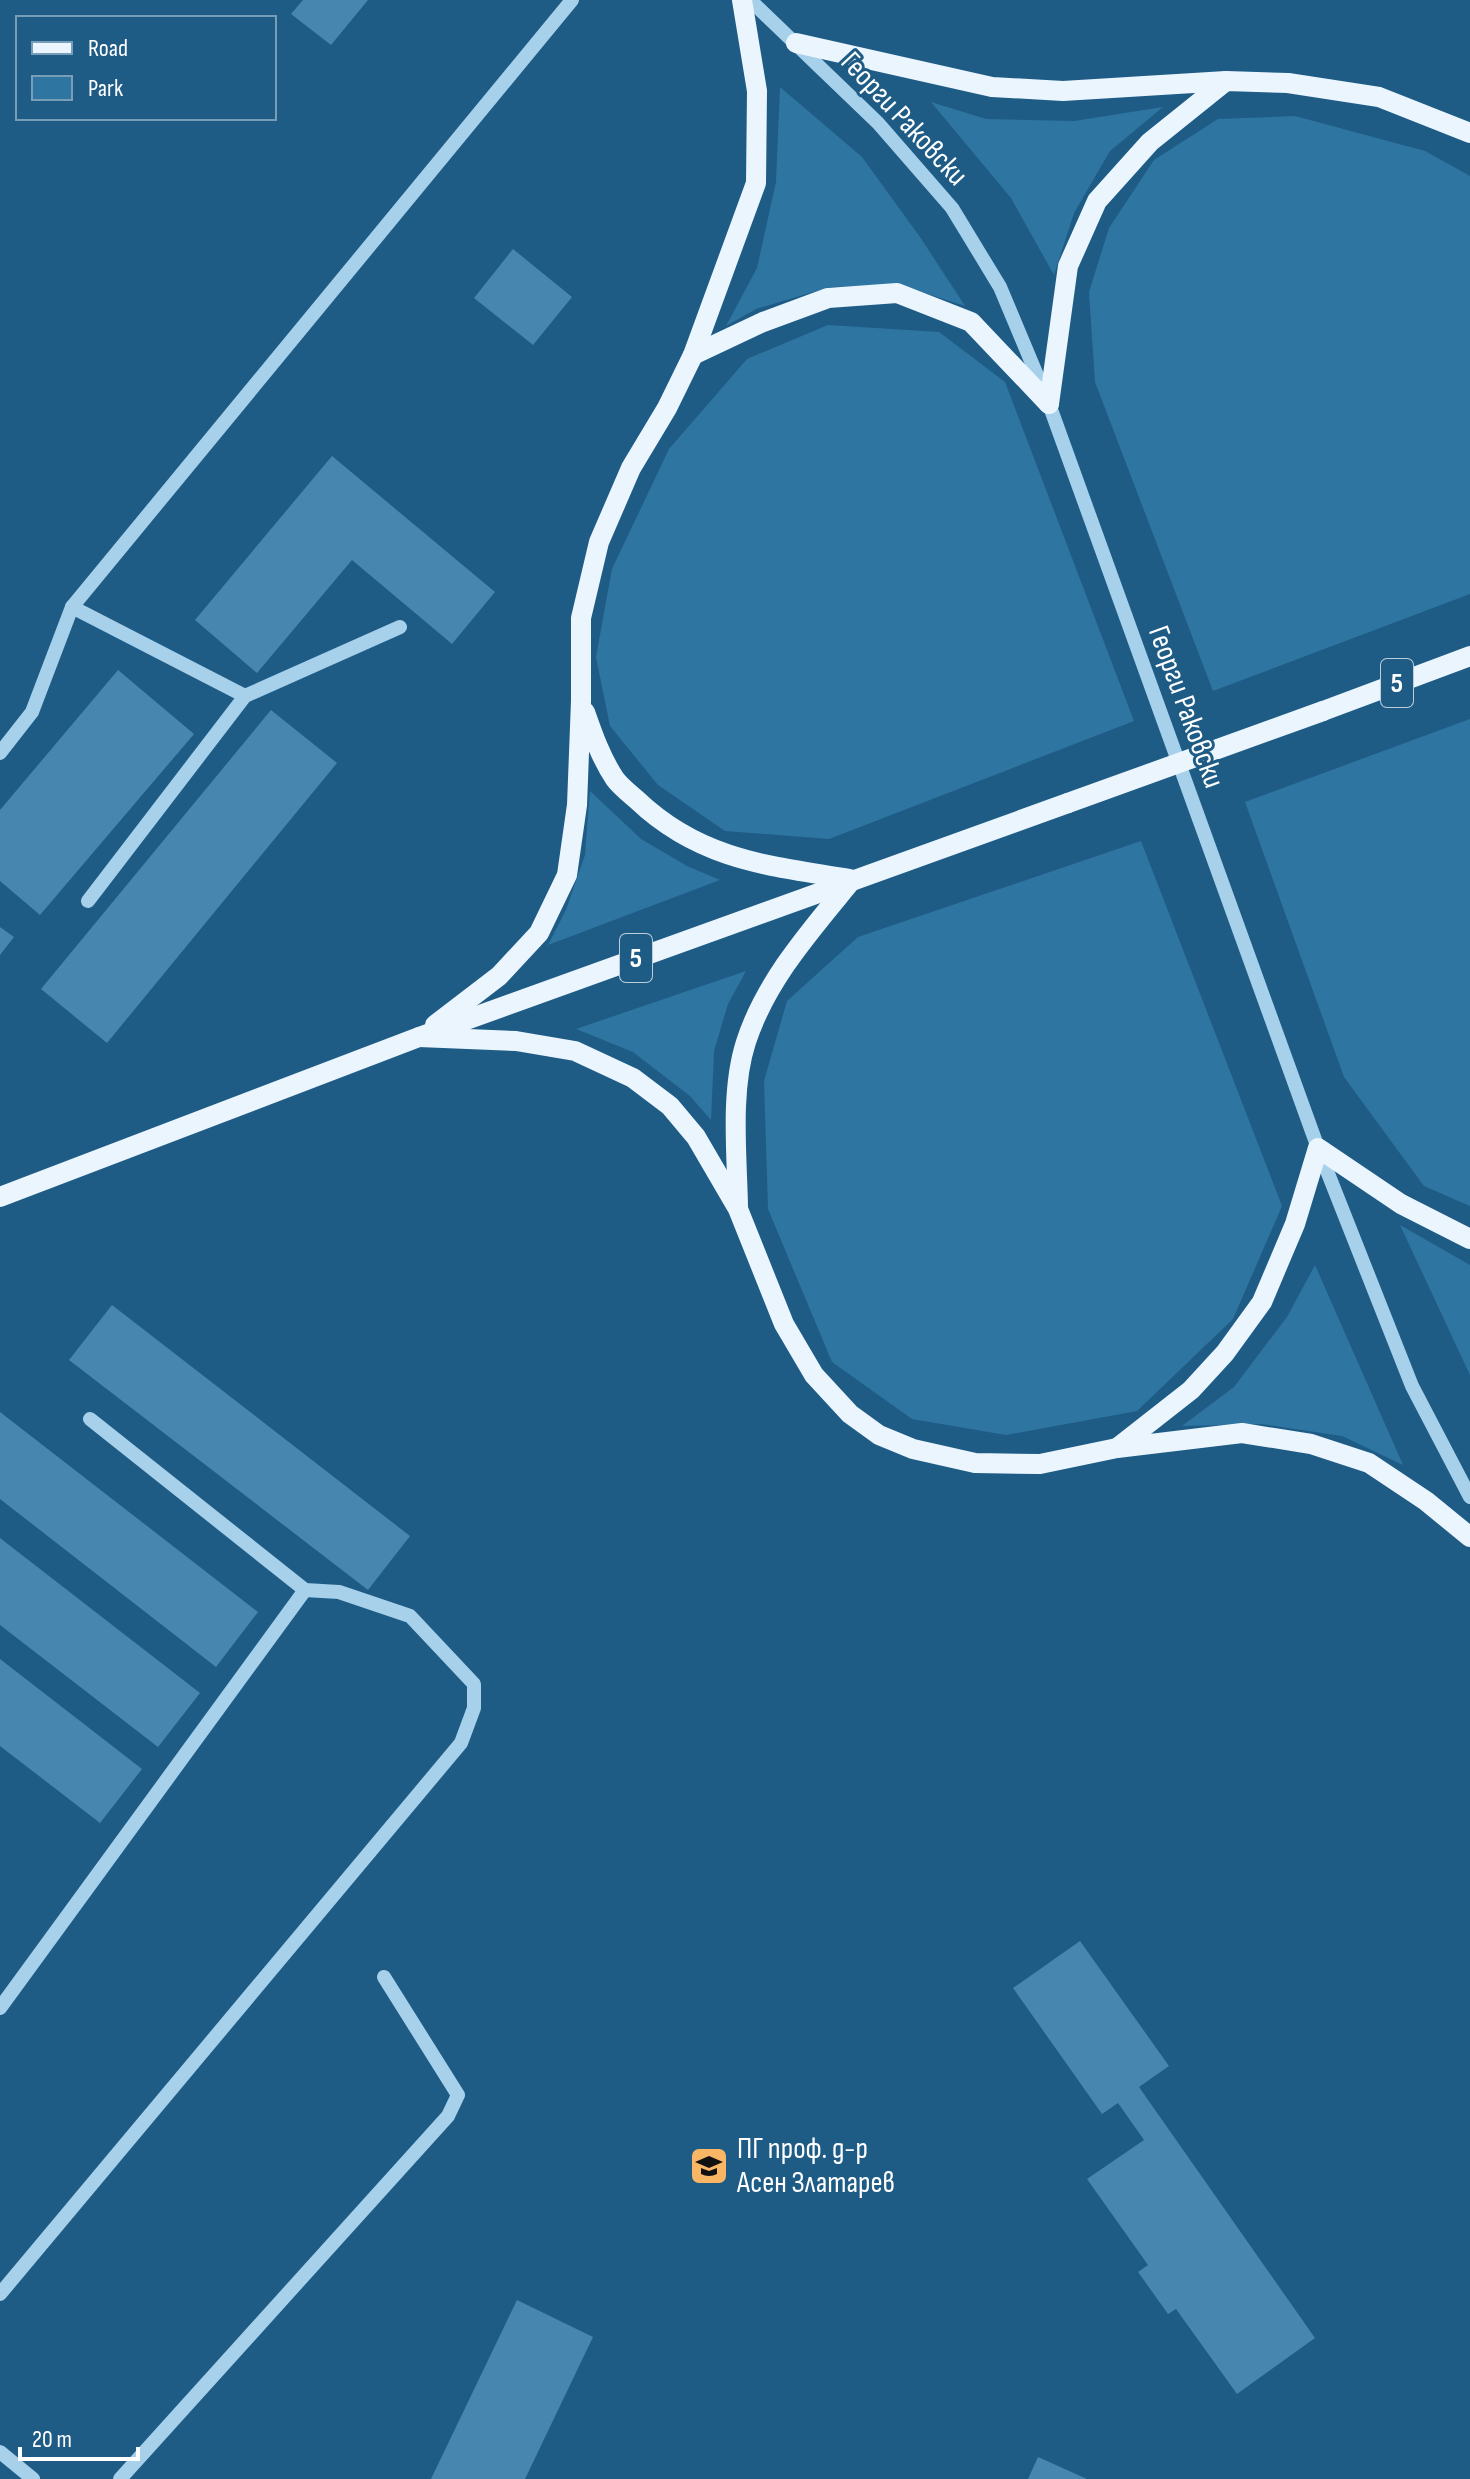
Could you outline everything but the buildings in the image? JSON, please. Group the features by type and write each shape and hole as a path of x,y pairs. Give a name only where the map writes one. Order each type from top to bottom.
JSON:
{"main road":[{"path":"419,1037 499,976 539,933 567,875 577,805 581,618 599,542 631,468 667,408 693,355 756,183 757,91 742,0"},
{"path":"796,43 992,87 1063,91 1226,81 1288,83 1379,97 1470,133"},
{"path":"1049,404 1068,266 1097,201 1150,142 1226,81"},
{"path":"693,355 763,322 828,298 897,293 971,322 1049,404"},
{"name":"5","path":"0,1197 419,1037 1470,656"},
{"path":"581,701 598,748 617,782 657,819 707,847 749,862 852,880 801,943 761,1003 745,1044 738,1082 738,1209"},
{"path":"419,1037 516,1041 575,1051 633,1078 670,1106 696,1137 738,1209 784,1324 814,1375 850,1414 879,1435 913,1449 975,1463 1040,1464 1117,1448 1242,1433 1311,1444 1369,1463 1426,1501 1470,1537"},
{"path":"1117,1448 1191,1390 1225,1353 1262,1302 1295,1224 1318,1148 1401,1204 1470,1239"}],"street":[{"path":"0,753 32,712 72,607 572,0"},
{"name":"Георги Раковски","path":"750,0 878,123 952,208 1000,287 1049,404 1318,1148 1412,1386 1470,1497"},
{"path":"72,607 245,696"},
{"path":"88,901 245,696 400,627"},
{"path":"0,2294 461,1743 474,1708 474,1684 410,1616 339,1592 305,1590 90,1419"},
{"path":"0,2008 305,1590"},
{"path":"120,2479 448,2116 458,2095 384,1977"},
{"path":"0,2452 33,2479"}],"green space":[{"path":"780,87 862,157 965,306 903,286 830,287 756,309 726,326 757,268 776,182"},
{"path":"931,102 986,119 1074,121 1163,107 1110,151 1074,213 1054,275 1011,198"},
{"path":"1295,116 1425,151 1470,176 1470,594 1213,691 1095,382 1089,292 1109,228 1154,160 1218,119"},
{"path":"828,325 939,332 1005,382 1134,721 829,839 725,831 658,785 610,726 596,657 612,569 669,449 747,359"},
{"path":"1470,719 1470,1206 1424,1186 1344,1077 1245,802"},
{"path":"590,791 641,839 687,866 720,880 548,945 566,910 585,855"},
{"path":"1141,841 1282,1206 1233,1319 1137,1411 1006,1435 912,1419 832,1362 768,1209 764,1081 787,1001 858,937"},
{"path":"746,971 728,1004 714,1051 711,1120 690,1096 633,1052 576,1029"},
{"path":"1400,1225 1470,1265 1470,1375"},
{"path":"1315,1265 1403,1465 1342,1436 1262,1424 1182,1426 1234,1387 1287,1317"}],"place":[{"name":"ПГ проф. д-р Асен Златарев","path":"709,2166"}]}
